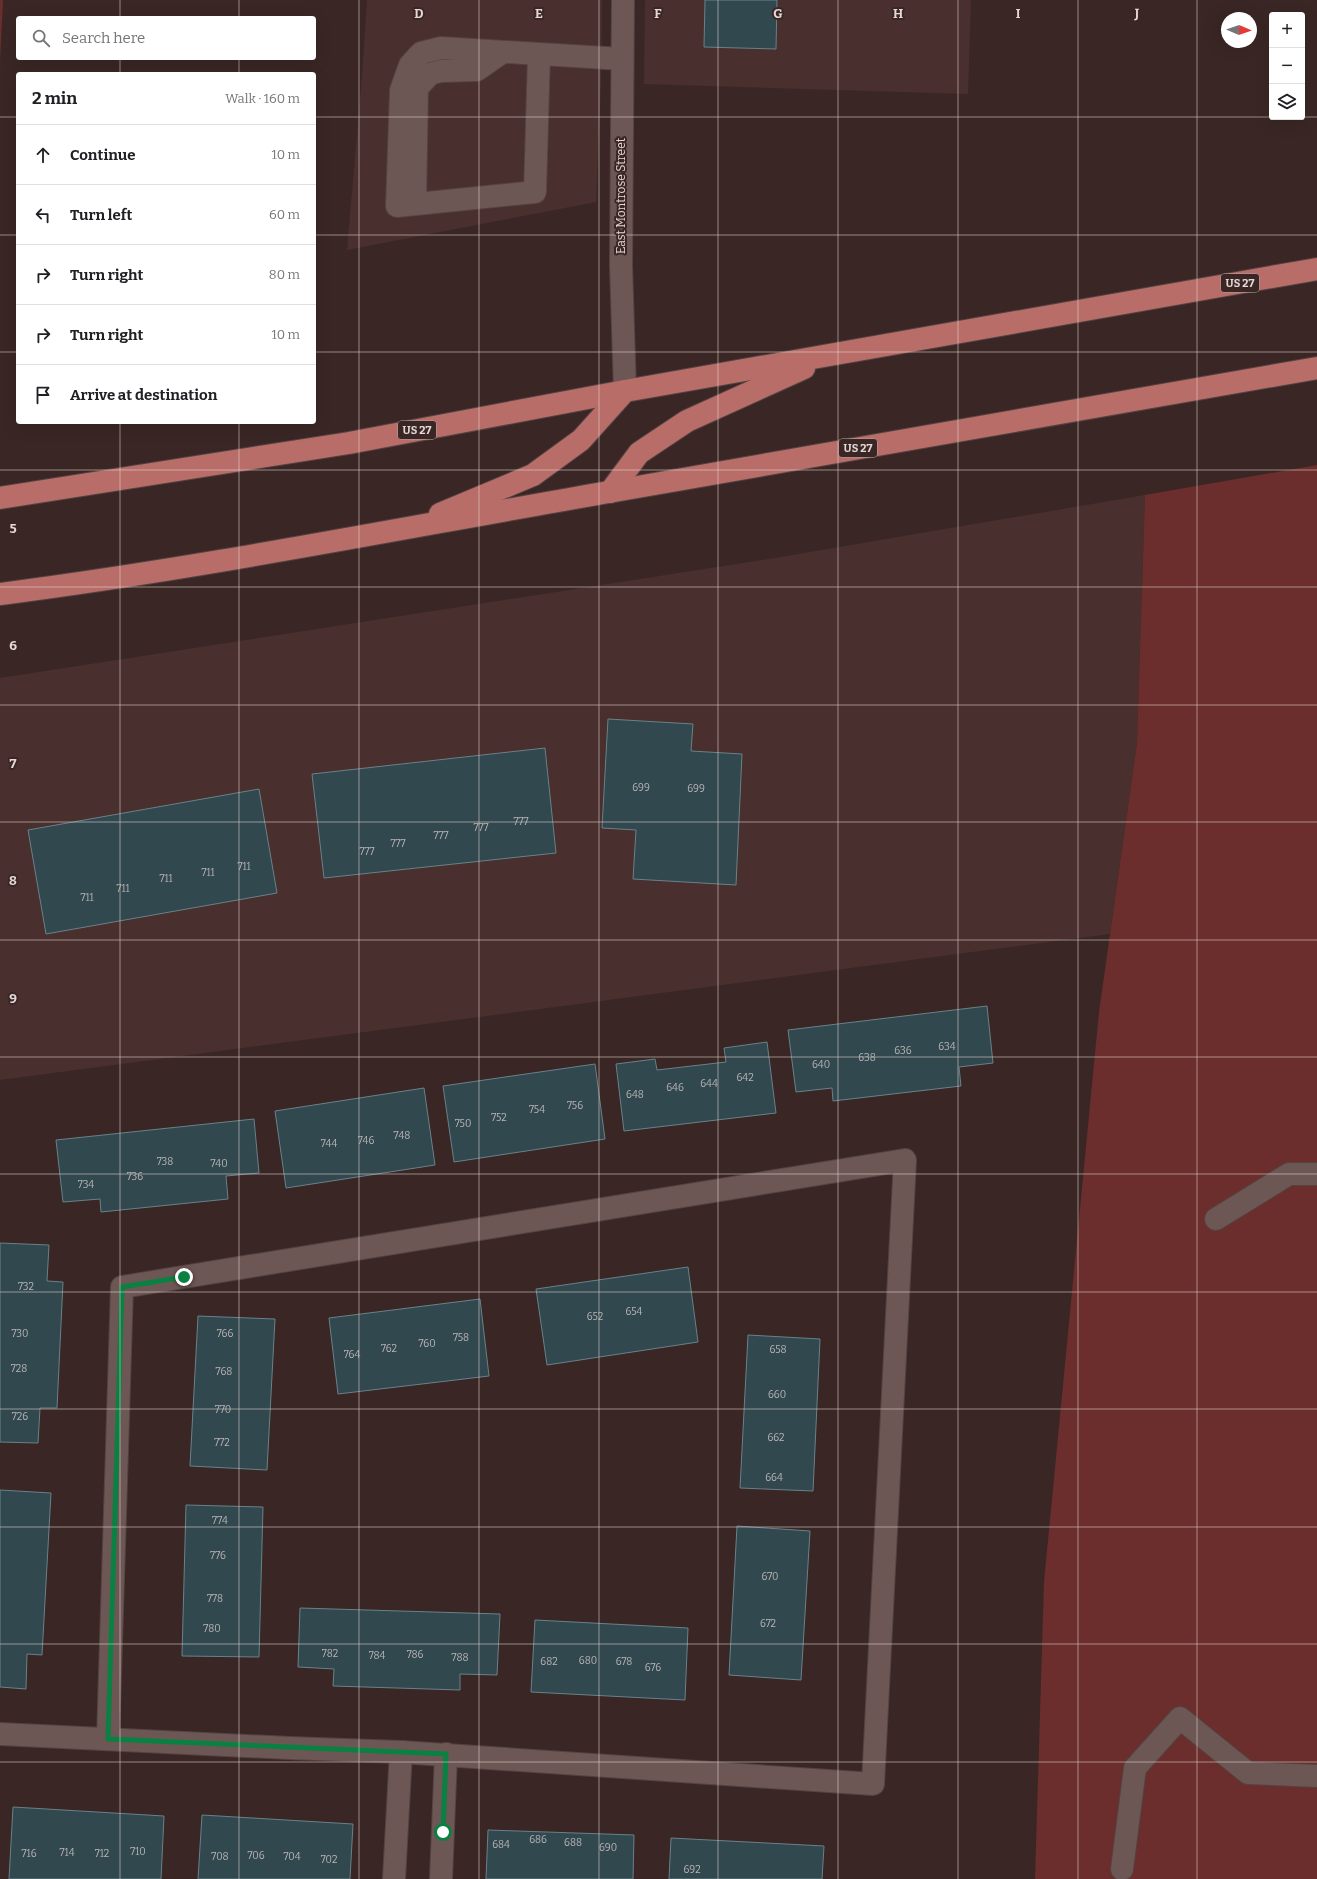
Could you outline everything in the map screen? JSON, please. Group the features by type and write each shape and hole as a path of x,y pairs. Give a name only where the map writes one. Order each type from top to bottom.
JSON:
{"highway":[{"name":"US 27","path":"0,498 349,443 625,391 1317,269"},
{"path":"610,492 639,453 687,421 833,355"},
{"name":"US 27","path":"0,594 64,586 400,531 610,492 1317,368"},
{"path":"400,531 533,475 581,440 625,391"}],"street":[{"name":"East Montrose Street","path":"623,0 621,265 625,391"},
{"path":"539,54 535,192 397,206 401,90 410,65 421,53 441,48 622,59"},
{"path":"0,1734 289,1748 446,1754 873,1784 905,1160 122,1287 108,1739"},
{"path":"1216,1219 1289,1174 1317,1174"},
{"path":"1122,1868 1135,1768 1180,1718 1248,1773 1317,1776"},
{"path":"394,1879 401,1752"},
{"path":"440,1879 446,1754"}],"shaded area":[{"path":"0,0 3,0 0,61"},
{"path":"367,0 602,0 601,86 596,202 347,250"},
{"path":"645,0 971,0 968,94 644,84"},
{"path":"1317,465 1317,1879 1035,1879 1044,1582 1099,1012 1137,743 1145,495"},
{"path":"1145,495 1137,743 1110,934 0,1080 0,678 769,559"}],"building":[{"path":"705,0 777,0 776,49 704,47"},
{"path":"608,719 693,724 691,751 742,754 736,885 633,879 636,830 602,828"},
{"path":"545,748 556,853 324,878 312,774"},
{"path":"259,789 277,893 46,934 28,830"},
{"path":"987,1006 993,1063 959,1067 961,1086 833,1101 832,1088 796,1092 788,1030"},
{"path":"767,1042 776,1113 624,1131 616,1064 655,1059 657,1070 726,1062 724,1048"},
{"path":"595,1064 605,1139 454,1162 443,1086"},
{"path":"424,1088 435,1165 286,1188 275,1111"},
{"path":"254,1119 259,1173 226,1176 228,1199 101,1212 100,1199 63,1202 56,1140"},
{"path":"0,1243 49,1245 47,1281 63,1282 57,1408 40,1408 38,1443 0,1442"},
{"path":"688,1267 698,1342 547,1365 536,1289"},
{"path":"480,1299 489,1376 338,1394 329,1318"},
{"path":"198,1316 275,1319 267,1470 190,1466"},
{"path":"748,1335 820,1339 813,1491 740,1488"},
{"path":"0,1490 51,1493 42,1655 27,1654 26,1689 0,1687"},
{"path":"186,1505 263,1507 259,1657 182,1656"},
{"path":"737,1526 810,1531 801,1680 729,1675"},
{"path":"300,1608 500,1614 497,1675 460,1674 460,1690 333,1686 334,1669 298,1667"},
{"path":"535,1620 688,1628 685,1700 531,1692"},
{"path":"13,1807 164,1816 161,1879 9,1879"},
{"path":"202,1815 353,1824 350,1879 198,1879"},
{"path":"488,1830 634,1835 633,1879 486,1879"},
{"path":"671,1838 824,1846 822,1879 669,1879"}],"route":[{"path":"184,1277 122,1287 108,1739 446,1754 443,1832"}]}
